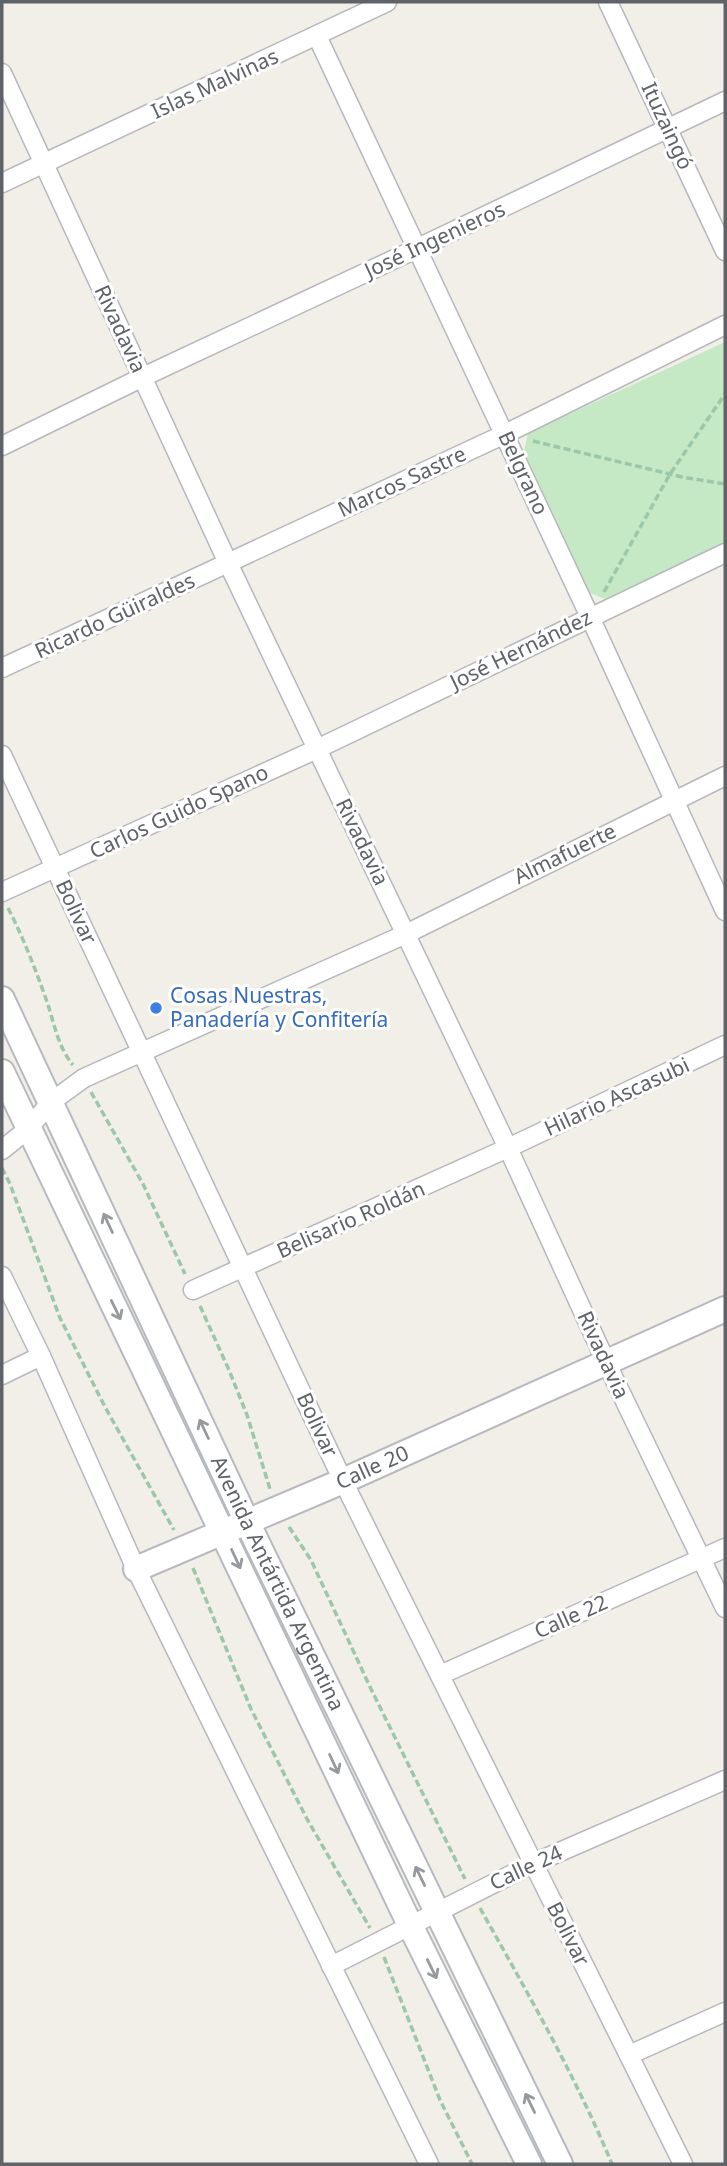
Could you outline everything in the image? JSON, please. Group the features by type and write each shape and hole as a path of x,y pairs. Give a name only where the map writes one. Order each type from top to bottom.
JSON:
{"main road":[{"name":"Avenida Antártida Argentina","path":"2,999 247,1522 560,2164"},
{"name":"Avenida Antártida Argentina","path":"2,1072 410,1925 528,2164"},
{"name":"Calle 20","path":"136,1569 343,1481 725,1309"}],"street":[{"name":"Islas Malvinas","path":"2,183 387,2"},
{"name":"Ituzaingó","path":"608,2 725,251"},
{"name":"Belgrano","path":"317,36 505,434 725,911"},
{"name":"Rivadavia","path":"2,73 228,563 725,1608"},
{"name":"José Ingenieros","path":"2,446 725,101"},
{"name":"Marcos Sastre","path":"228,563 505,434 725,325"},
{"name":"José Hernández","path":"317,748 725,553"},
{"name":"Ricardo Güiraldes","path":"2,668 228,563"},
{"name":"Carlos Guido Spano","path":"4,898 55,868 317,748"},
{"name":"Bolivar","path":"2,755 343,1481 683,2164"},
{"name":"Almafuerte","path":"2,1150 28,1129 51,1102 84,1078 406,933 725,776"},
{"name":"Hilario Ascasubi","path":"508,1148 725,1045"},
{"name":"Belisario Roldán","path":"193,1290 508,1148"},
{"path":"2,1276 41,1356 136,1569 429,2164"},
{"path":"2,1375 41,1356"},
{"name":"Calle 22","path":"440,1675 725,1548"},
{"name":"Calle 24","path":"331,1965 471,1893 725,1780"},
{"path":"629,2055 725,2012"}],"path":[{"path":"590,617 670,474 725,394"},
{"path":"505,434 670,474 725,484"},
{"path":"4,898 28,950 58,1039 69,1060 84,1078 143,1184 234,1381 277,1509 311,1560 370,1689 471,1893 567,2067 612,2164"},
{"path":"2,1167 60,1318 105,1407 185,1548 251,1709 307,1819 362,1912 440,2100 472,2164"}],"green space":[{"path":"725,342 725,542 605,599 590,593 524,452 528,433"}],"place":[{"name":"Cosas Nuestras, Panadería y Confitería","path":"156,1008"}]}
